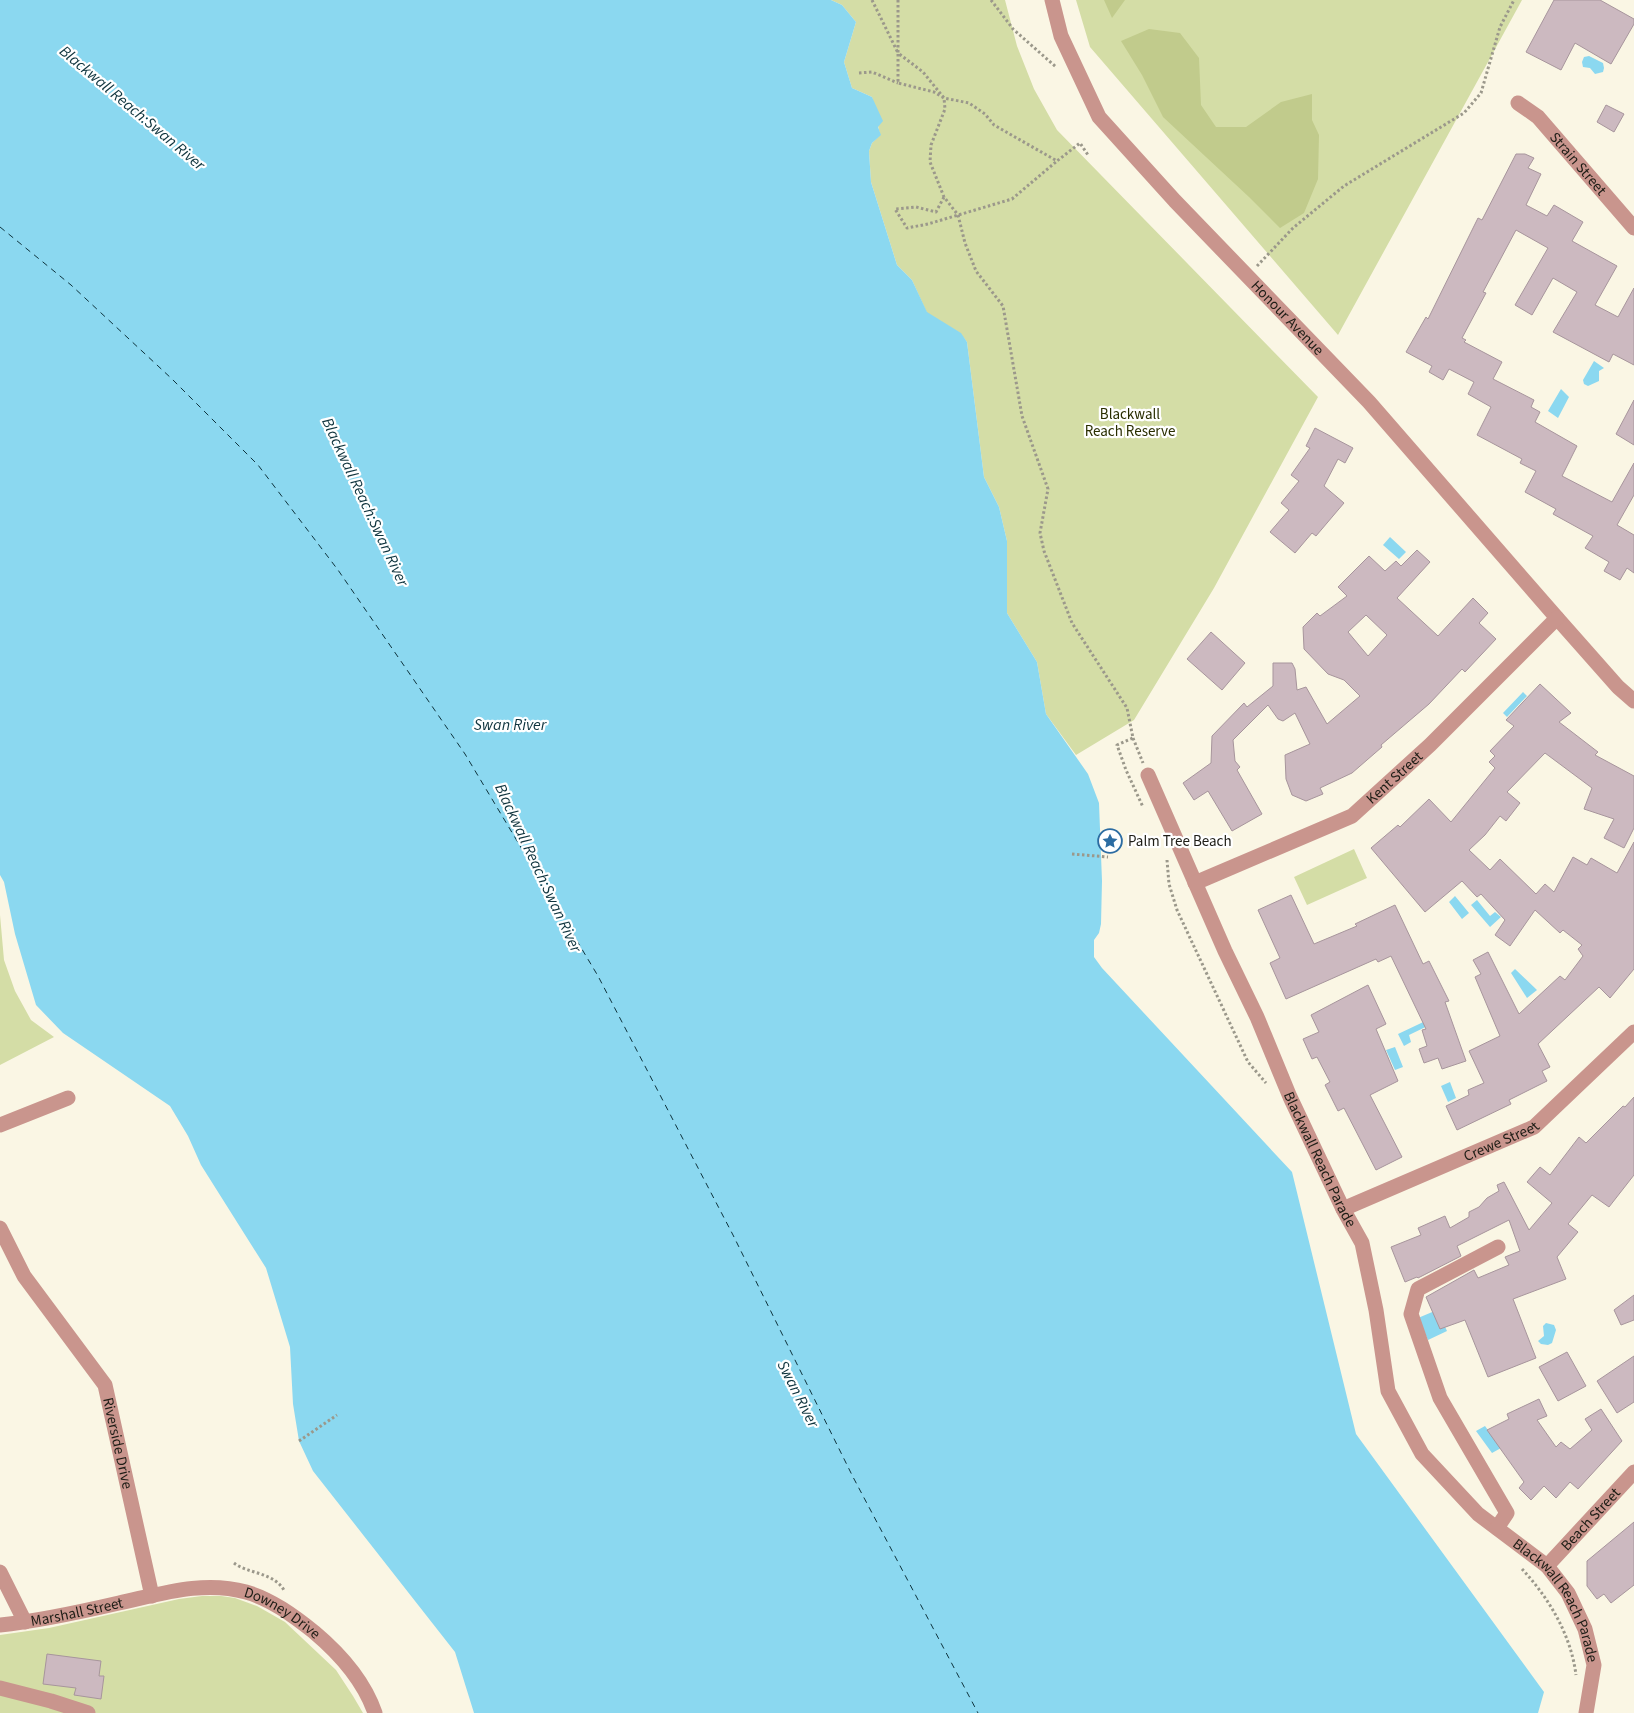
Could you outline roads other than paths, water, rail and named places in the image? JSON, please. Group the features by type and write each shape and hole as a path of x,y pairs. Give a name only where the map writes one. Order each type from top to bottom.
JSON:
{"street":[{"name":"Honour Avenue","path":"1052,0 1062,36 1099,117 1175,201 1369,402 1556,618 1618,687 1634,701"},
{"name":"Strain Street","path":"1518,103 1538,117 1634,228"},
{"name":"Kent Street","path":"1195,883 1352,816 1430,745 1556,618"},
{"name":"Blackwall Reach Parade","path":"1148,775 1225,951 1257,1017 1290,1098 1343,1209 1362,1243 1376,1310 1388,1391 1422,1454 1478,1514 1547,1566 1568,1593 1585,1629 1594,1665 1586,1713"},
{"name":"Crewe Street","path":"1343,1209 1534,1127 1634,1032"},
{"path":"0,1125 68,1098"},
{"name":"Riverside Drive","path":"0,1228 24,1276 105,1385 152,1596"},
{"name":"Blackwall Reach Parade","path":"1497,1528 1507,1513 1440,1398 1411,1314 1418,1289 1498,1247"},
{"name":"Beach Street","path":"1547,1566 1634,1472"},
{"path":"0,1572 25,1622"},
{"name":"Downey Drive","path":"152,1596 187,1589 222,1587 247,1592 268,1601 288,1613 327,1643 360,1684 374,1713"},
{"name":"Marshall Street","path":"0,1625 25,1622 152,1596"},
{"path":"0,1688 88,1713"}],"water":[{"name":"Swan River","path":"0,0 831,0 842,5 856,22 844,62 852,88 872,97 883,121 878,127 881,135 872,143 869,151 871,182 897,265 912,280 927,312 961,333 967,342 984,477 999,507 1007,541 1007,613 1037,662 1046,714 1088,774 1099,803 1102,881 1101,924 1099,933 1094,940 1094,957 1102,968 1292,1172 1356,1434 1544,1692 1538,1713 474,1713 455,1652 313,1471 299,1441 293,1404 290,1347 266,1268 201,1165 188,1136 170,1106 63,1033 36,1005 15,934 4,882 0,875"},
{"path":"1589,56 1603,63 1603,72 1595,74 1590,68 1583,67 1584,57"},
{"path":"1594,361 1604,368 1599,371 1599,381 1588,386 1584,384 1583,380"},
{"path":"1561,389 1569,397 1558,418 1548,411"},
{"path":"1390,537 1406,552 1399,559 1383,545"},
{"path":"1523,692 1527,696 1507,717 1503,713"},
{"path":"1455,896 1469,913 1462,919 1449,902"},
{"path":"1477,900 1490,916 1495,912 1501,917 1490,927 1471,905"},
{"path":"1515,969 1537,990 1527,998 1511,973"},
{"path":"1436,1016 1438,1021 1409,1035 1411,1042 1404,1046 1398,1034"},
{"path":"1395,1047 1403,1067 1395,1070 1386,1050"},
{"path":"1450,1082 1456,1098 1448,1102 1441,1086"},
{"path":"1437,1310 1447,1331 1428,1340 1418,1318"},
{"path":"1546,1323 1554,1325 1556,1330 1552,1343 1548,1345 1541,1344 1538,1341 1544,1336 1543,1326"},
{"path":"1485,1426 1501,1448 1492,1453 1476,1431"}],"place":[{"name":"Palm Tree Beach","path":"1110,841"}],"water label":[{"name":"Blackwall Reach:Swan River","path":"132,108"},
{"name":"Blackwall Reach:Swan River","path":"365,502"},
{"name":"Blackwall Reach:Swan River","path":"538,868"}],"park label":[{"name":"Blackwall Reach Reserve","path":"1130,422"}]}
